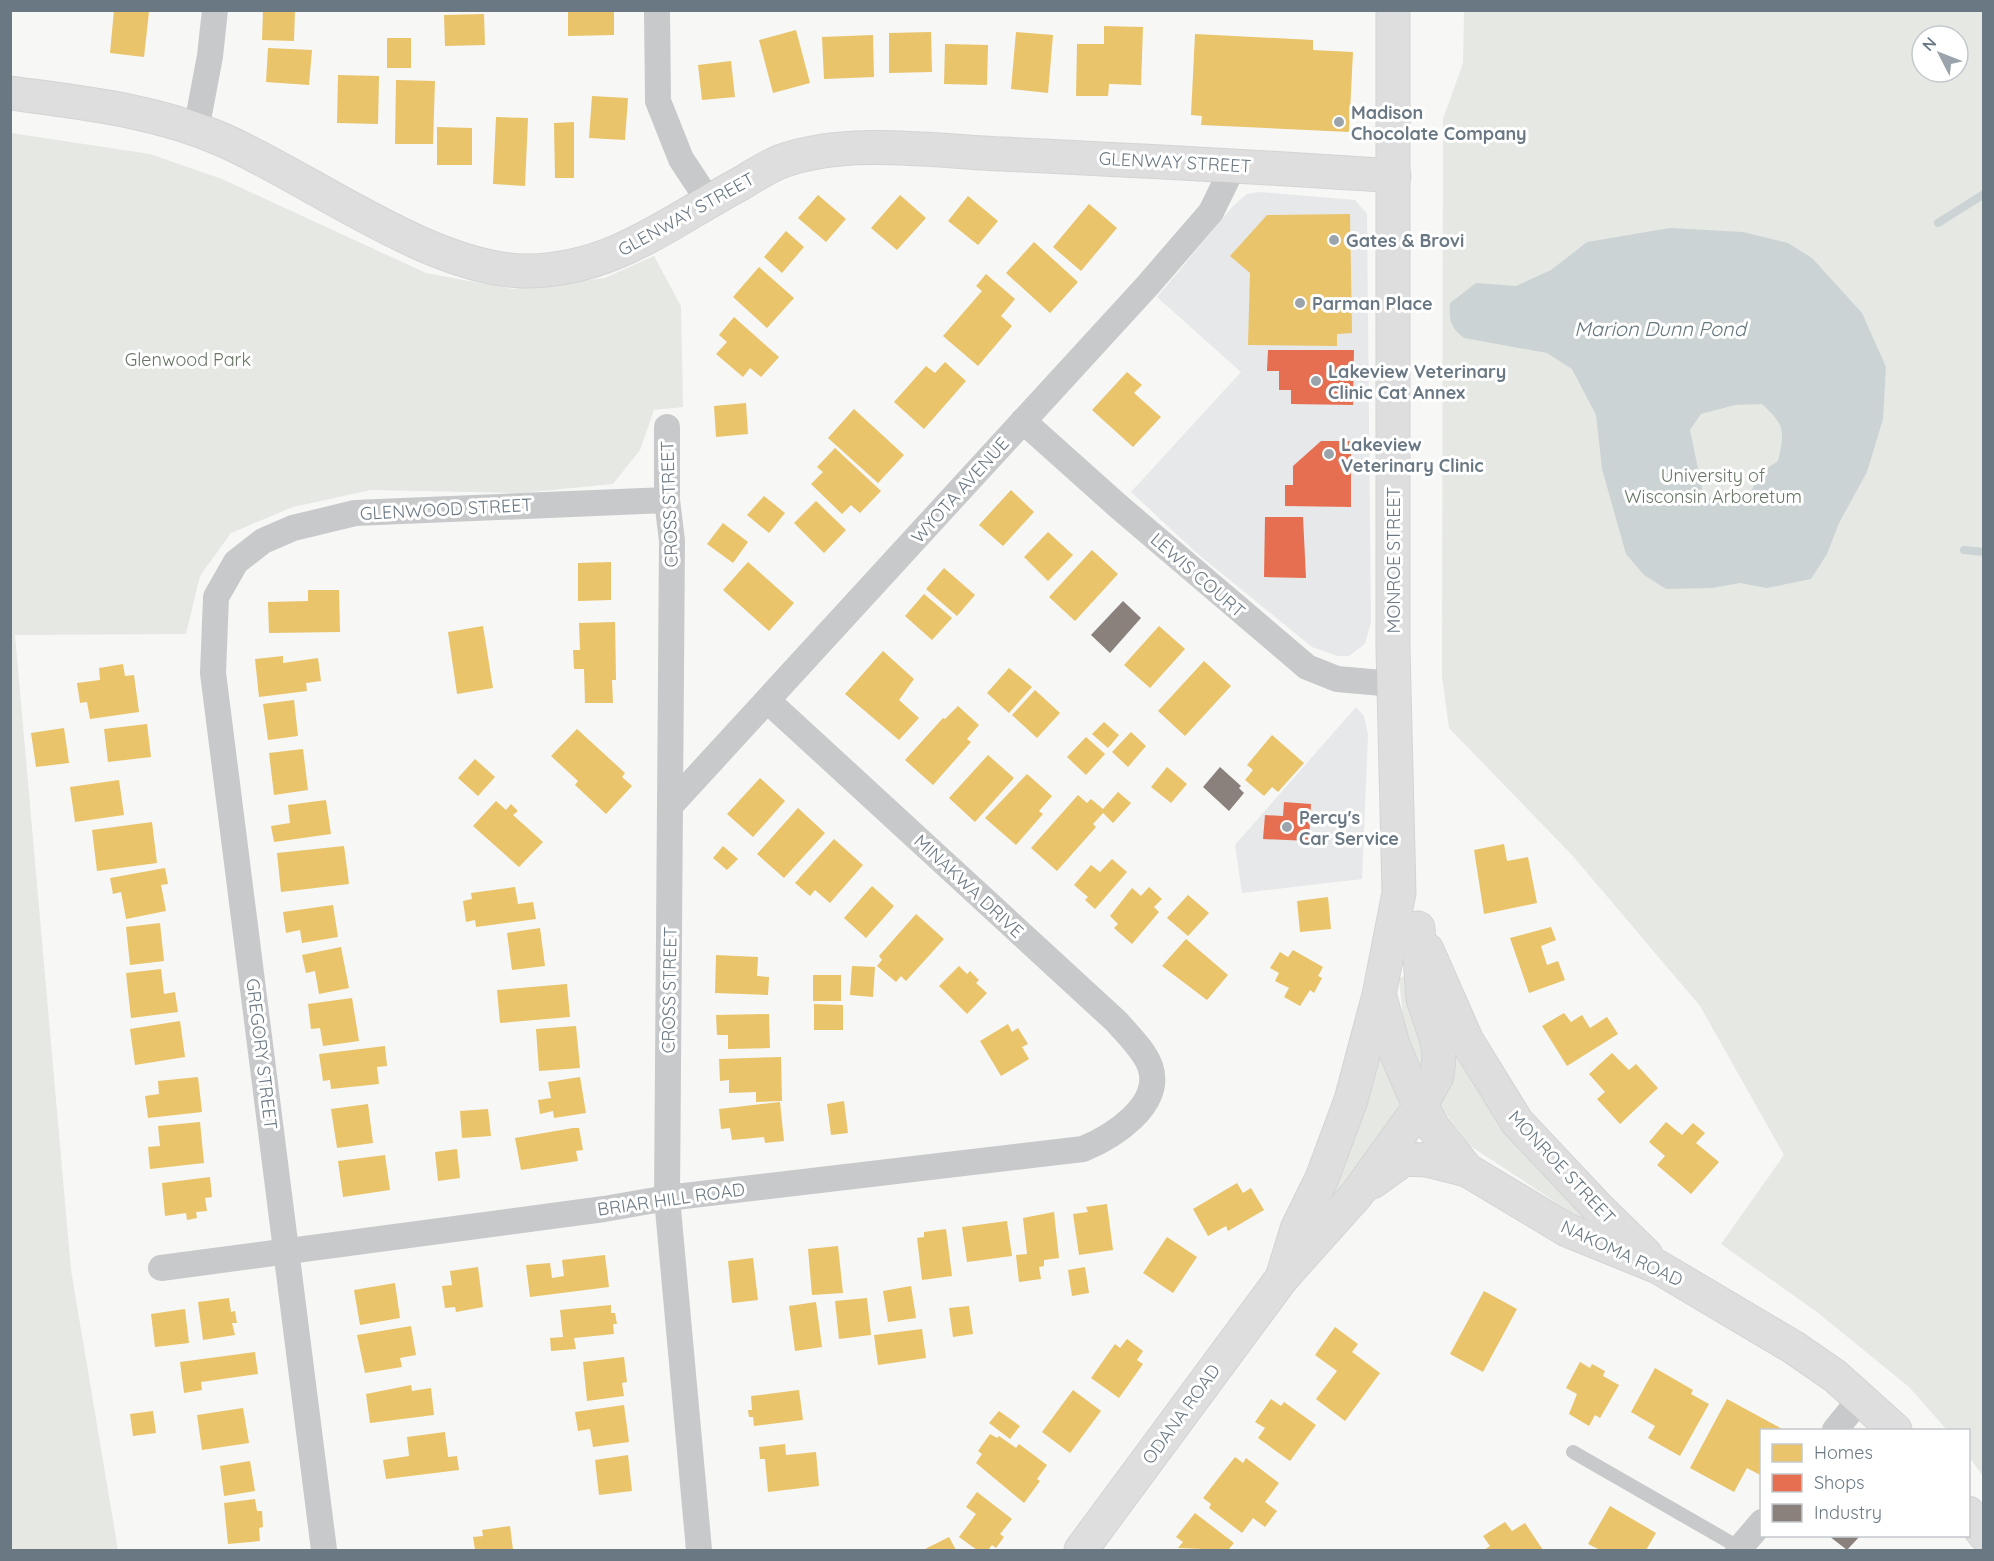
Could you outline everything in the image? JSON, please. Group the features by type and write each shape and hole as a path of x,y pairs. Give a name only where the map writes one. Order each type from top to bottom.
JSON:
{"street":[{"path":"196,130 210,56 214,10"},
{"path":"657,10 658,101 681,159 708,200"},
{"name":"MONROE STREET","path":"1393,10 1394,684 1399,893 1379,995 1400,1064 1421,1105"},
{"name":"GLENWAY STREET","path":"10,93 101,105 169,120 226,141 419,242 476,264 525,271 553,269 612,255 648,239 708,200 784,160 854,148 1234,165 1394,176"},
{"name":"WYOTA AVENUE","path":"671,805 1148,285 1211,212 1234,165"},
{"name":"LEWIS COURT","path":"1023,421 1307,668 1337,679 1394,684"},
{"name":"CROSS STREET","path":"667,427 667,500 672,541 667,1198 699,1551"},
{"name":"GLENWOOD STREET","path":"236,562 263,541 293,528 355,513 667,500"},
{"name":"GREGORY STREET","path":"236,562 216,597 213,673 288,1251 324,1551"},
{"name":"MINAKWA DRIVE","path":"768,701 1117,1022 1148,1061 1151,1068 1151,1083"},
{"name":"MONROE STREET","path":"1399,893 1418,928 1467,1041 1517,1122 1598,1208 1658,1267"},
{"name":"MONROE STREET","path":"1418,928 1424,999 1437,1040 1439,1057 1437,1076 1421,1105"},
{"name":"ODANA ROAD","path":"1282,1278 1297,1229 1322,1178 1351,1100 1379,995"},
{"name":"BRIAR HILL ROAD","path":"161,1268 604,1209 667,1198 1083,1149 1102,1140 1127,1123 1140,1110 1151,1083"},
{"name":"ODANA ROAD","path":"1081,1551 1282,1278 1357,1194 1421,1105"},
{"name":"NAKOMA ROAD","path":"1421,1105 1433,1127 1467,1170 1567,1230 1658,1267 1793,1347 1861,1398 1894,1429"},
{"path":"1357,1194 1391,1166 1404,1159 1427,1160 1467,1170"},
{"path":"1837,1429 1861,1398"},
{"path":"1970,1516 1983,1534"},
{"path":"1739,1549 1760,1522"}],"lane":[{"path":"1573,1452 1739,1549"}],"shaded area":[{"path":"1260,192 1355,200 1367,214 1371,622 1365,644 1349,656 1337,656 1312,647 1199,555 1131,492 1241,372 1157,297 1234,205 1247,194"},
{"path":"1356,707 1364,716 1368,735 1362,879 1242,893 1235,845"}],"green space":[{"name":"University of Wisconsin Arboretum","path":"1464,11 1983,11 1983,1476 1970,1458 1970,1429 1946,1429 1909,1387 1817,1312 1721,1244 1784,1155 1700,1006 1572,855 1449,728 1442,676 1443,119 1463,63"},
{"name":"Glenwood Park","path":"11,133 150,154 222,179 426,273 513,289 605,278 654,256 681,306 683,407 654,410 640,450 613,484 521,493 371,490 293,507 231,533 200,576 186,634 15,635 71,1270 118,1550 11,1550"},
{"path":"1425,960 1595,1228 1469,1145 1438,1103"},
{"path":"1405,976 1428,1066 1419,1074 1404,1028 1399,978"},
{"path":"1379,1038 1408,1106 1324,1214"}],"water":[{"name":"Marion Dunn Pond","path":"1670,228 1743,232 1788,243 1812,258 1862,313 1886,367 1883,419 1867,472 1839,523 1827,554 1811,579 1767,588 1740,583 1712,588 1666,589 1644,575 1626,554 1602,469 1596,415 1572,369 1547,353 1464,338 1453,327 1450,319 1450,303 1476,283 1516,286 1551,270 1587,242","holes":["1762,404 1779,423 1781,429 1782,442 1778,461 1758,474 1750,496 1727,507 1703,493 1690,430 1701,414 1735,405"]}],"building: Homes":[{"path":"114,10 149,12 144,57 110,53"},
{"path":"263,10 295,10 294,41 262,40"},
{"path":"568,10 614,10 614,35 568,36"},
{"path":"484,14 485,45 445,46 444,15"},
{"path":"1104,26 1143,27 1141,85 1109,84 1108,96 1076,96 1077,44 1104,44"},
{"path":"796,30 810,83 773,93 759,40"},
{"path":"931,32 932,72 889,73 889,33"},
{"path":"1016,32 1053,35 1048,93 1011,89"},
{"path":"1195,34 1313,40 1313,50 1353,52 1349,132 1201,125 1202,116 1191,115"},
{"path":"873,35 874,77 824,79 822,37"},
{"path":"387,38 411,38 411,68 387,68"},
{"path":"945,44 988,45 987,85 944,84"},
{"path":"268,48 312,50 309,85 266,82"},
{"path":"731,61 735,97 702,100 698,65"},
{"path":"338,75 379,76 378,124 337,123"},
{"path":"396,80 435,81 433,144 395,144"},
{"path":"592,96 628,98 625,140 589,138"},
{"path":"496,117 528,118 525,186 493,184"},
{"path":"574,122 574,178 555,178 554,123"},
{"path":"437,127 472,128 472,165 437,165"},
{"path":"818,195 846,219 826,242 798,218"},
{"path":"900,195 926,218 897,250 871,228"},
{"path":"968,196 998,221 978,245 948,221"},
{"path":"1089,204 1117,228 1081,271 1053,247"},
{"name":"Parman Place","path":"1350,214 1352,333 1337,334 1337,346 1248,345 1250,273 1230,256 1267,215"},
{"path":"786,231 804,247 782,273 764,257"},
{"path":"1034,242 1078,282 1050,313 1006,273"},
{"path":"759,267 794,298 767,328 733,297"},
{"path":"986,274 1015,299 1001,316 1012,326 978,366 943,336 982,291 976,286"},
{"path":"734,317 779,357 761,377 750,368 743,377 716,354 727,342 719,335"},
{"path":"945,362 966,381 924,429 894,402 926,366 935,373"},
{"path":"1127,372 1142,385 1134,393 1161,417 1133,447 1092,410"},
{"path":"746,403 748,434 716,437 714,406"},
{"path":"854,409 904,455 878,483 828,438"},
{"path":"835,448 881,491 860,513 851,505 842,514 811,484 823,472 817,467"},
{"path":"1011,490 1034,512 1003,546 979,525"},
{"path":"764,496 785,513 769,533 747,515"},
{"path":"816,501 846,530 824,553 794,523"},
{"path":"723,523 748,542 733,563 707,544"},
{"path":"1048,532 1073,555 1048,581 1024,557"},
{"path":"1092,550 1118,574 1075,621 1049,597"},
{"path":"611,562 611,600 578,601 578,563"},
{"path":"748,562 794,603 769,631 723,590"},
{"path":"944,568 975,595 957,616 926,589"},
{"path":"308,590 339,590 340,632 269,633 268,602 308,601"},
{"path":"924,594 952,618 932,640 905,616"},
{"path":"615,622 616,680 612,680 613,703 585,703 584,669 574,669 573,650 580,650 579,623"},
{"path":"483,626 493,688 457,694 448,632"},
{"path":"1159,626 1185,649 1150,688 1124,665"},
{"path":"883,651 914,679 899,700 919,718 899,740 845,694"},
{"path":"283,656 283,663 318,658 321,681 306,683 307,691 259,697 255,659"},
{"path":"1204,661 1231,686 1185,736 1158,711"},
{"path":"123,664 125,676 134,675 139,712 90,719 87,702 80,703 77,683 100,680 99,668"},
{"path":"1009,668 1032,687 1009,713 987,693"},
{"path":"1035,690 1060,713 1037,738 1012,715"},
{"path":"294,700 298,736 268,740 263,704"},
{"path":"958,706 979,725 967,739 971,742 933,785 905,760 943,718 945,719"},
{"path":"1104,722 1119,735 1108,748 1092,734"},
{"path":"147,724 151,757 108,762 104,729"},
{"path":"64,728 69,763 36,767 31,733"},
{"path":"577,729 625,773 622,777 632,786 606,814 575,785 578,781 551,756"},
{"path":"1131,732 1146,746 1128,767 1112,752"},
{"path":"1272,735 1304,763 1278,792 1272,787 1264,796 1245,780 1253,770 1247,765"},
{"path":"1086,737 1105,754 1086,775 1067,757"},
{"path":"303,749 308,790 274,795 269,753"},
{"path":"988,755 1014,778 975,822 949,798"},
{"path":"475,759 495,777 478,796 458,778"},
{"path":"1167,767 1187,784 1171,803 1151,787"},
{"path":"1027,774 1052,796 1039,811 1043,814 1016,845 985,818"},
{"path":"760,778 785,801 753,837 727,814"},
{"path":"119,780 124,815 75,822 70,787"},
{"path":"1118,792 1131,803 1113,823 1103,813 1093,824 1096,827 1057,871 1031,848 1078,795 1087,803 1091,799 1103,809"},
{"path":"326,800 331,834 274,842 271,826 290,823 288,805"},
{"path":"496,801 506,810 511,804 518,811 513,815 543,842 519,867 473,826"},
{"path":"798,808 825,833 784,878 757,854"},
{"path":"152,822 157,863 97,871 92,830"},
{"path":"834,839 863,865 830,903 815,890 810,896 795,883"},
{"path":"1504,844 1507,861 1528,857 1537,903 1484,914 1474,850"},
{"path":"344,846 349,884 281,892 277,853"},
{"path":"723,846 738,859 727,870 713,858"},
{"path":"1112,859 1127,872 1095,909 1085,900 1088,897 1074,885 1091,865 1100,872"},
{"path":"165,868 168,884 161,885 166,911 126,919 121,892 113,894 110,878"},
{"path":"872,886 894,906 866,938 844,918"},
{"path":"515,887 518,904 533,902 536,919 476,927 475,920 466,922 463,901 472,899 471,893"},
{"path":"1149,887 1162,899 1154,907 1159,912 1132,944 1114,928 1118,924 1110,916 1132,888 1141,896"},
{"path":"1188,895 1209,913 1188,936 1167,918"},
{"path":"1328,897 1331,929 1300,932 1297,901"},
{"path":"333,905 338,937 302,943 300,930 286,933 283,912"},
{"path":"916,914 944,939 906,981 901,976 896,982 877,966 882,960 879,956"},
{"path":"160,923 164,961 130,965 126,927"},
{"path":"1551,927 1556,940 1541,946 1547,965 1558,961 1565,980 1529,993 1510,938"},
{"path":"540,928 545,966 512,970 507,933"},
{"path":"1186,939 1228,975 1207,1000 1162,966"},
{"path":"341,947 349,988 319,994 315,971 306,973 302,955"},
{"path":"1293,950 1323,967 1318,976 1322,978 1314,993 1310,990 1300,1006 1284,997 1289,988 1275,981 1279,973 1270,968 1280,952 1288,957"},
{"path":"716,955 758,957 757,976 769,977 768,995 715,993"},
{"path":"852,966 875,967 873,997 850,995"},
{"path":"959,966 967,974 970,971 979,980 976,983 987,993 967,1014 939,986"},
{"path":"161,969 164,994 175,992 178,1012 131,1018 126,973"},
{"path":"813,975 841,975 841,1001 813,1001"},
{"path":"567,984 570,1017 500,1023 497,990"},
{"path":"352,998 359,1041 323,1046 320,1028 311,1029 308,1004"},
{"path":"814,1004 843,1005 843,1030 814,1030"},
{"path":"1564,1013 1571,1022 1582,1015 1590,1028 1607,1017 1618,1034 1567,1066 1542,1026"},
{"path":"769,1014 770,1048 728,1049 728,1035 717,1035 716,1015"},
{"path":"180,1021 185,1057 135,1065 130,1029"},
{"path":"1008,1024 1012,1032 1018,1028 1028,1044 1022,1047 1029,1059 1001,1076 980,1041"},
{"path":"576,1026 580,1068 539,1071 536,1029"},
{"path":"385,1046 387,1066 377,1067 379,1084 331,1089 330,1080 323,1081 319,1054"},
{"path":"1612,1053 1629,1070 1636,1064 1658,1088 1620,1124 1597,1099 1605,1092 1589,1074"},
{"path":"781,1057 782,1101 756,1102 756,1092 729,1093 729,1080 720,1081 719,1059"},
{"path":"198,1077 202,1112 148,1118 145,1096 159,1094 158,1081"},
{"path":"580,1077 586,1113 554,1118 553,1111 540,1114 538,1100 551,1098 548,1082"},
{"path":"844,1101 848,1133 831,1135 827,1104"},
{"path":"780,1102 784,1141 765,1143 764,1137 732,1140 730,1128 721,1129 719,1109"},
{"path":"368,1104 373,1143 337,1148 331,1109"},
{"path":"488,1109 491,1136 462,1138 460,1111"},
{"path":"200,1122 204,1163 150,1169 148,1147 160,1146 158,1126"},
{"path":"1666,1122 1682,1135 1693,1123 1705,1133 1696,1143 1719,1162 1691,1194 1657,1165 1665,1156 1649,1142"},
{"path":"579,1128 583,1150 576,1151 578,1161 521,1170 515,1138"},
{"path":"457,1149 460,1178 438,1181 435,1152"},
{"path":"385,1155 390,1190 343,1197 338,1161"},
{"path":"210,1177 212,1197 205,1198 207,1211 196,1212 197,1218 187,1220 186,1213 165,1216 162,1183"},
{"path":"1237,1183 1243,1193 1251,1188 1264,1210 1228,1231 1226,1226 1208,1236 1193,1209"},
{"path":"1107,1204 1113,1250 1079,1255 1073,1214 1088,1212 1086,1207"},
{"path":"1054,1212 1059,1258 1044,1260 1044,1266 1039,1267 1041,1279 1019,1282 1016,1255 1027,1254 1023,1218"},
{"path":"1007,1221 1012,1256 967,1262 962,1227"},
{"path":"946,1229 952,1276 922,1280 917,1238 924,1237 924,1232"},
{"path":"1167,1237 1197,1257 1173,1293 1143,1273"},
{"path":"838,1246 843,1293 812,1295 808,1249"},
{"path":"605,1255 609,1287 530,1297 526,1265 550,1263 552,1278 564,1276 562,1260"},
{"path":"753,1258 758,1300 732,1303 728,1261"},
{"path":"478,1267 483,1307 456,1312 455,1307 445,1308 442,1286 452,1285 450,1271"},
{"path":"1085,1267 1089,1293 1072,1296 1068,1270"},
{"path":"395,1283 400,1318 360,1325 354,1290"},
{"path":"911,1286 916,1318 888,1322 883,1291"},
{"path":"1484,1291 1517,1309 1483,1372 1450,1354"},
{"path":"229,1298 231,1312 235,1311 237,1323 232,1323 235,1335 203,1340 198,1302"},
{"path":"867,1298 871,1335 839,1339 835,1301"},
{"path":"816,1302 822,1347 795,1351 789,1306"},
{"path":"611,1305 611,1313 615,1313 617,1324 613,1324 614,1334 574,1338 576,1349 551,1351 550,1338 563,1337 560,1310"},
{"path":"969,1306 973,1334 953,1337 949,1308"},
{"path":"185,1309 189,1343 155,1347 151,1314"},
{"path":"411,1326 416,1355 400,1358 402,1367 365,1373 357,1335"},
{"path":"1335,1327 1358,1344 1352,1352 1380,1373 1345,1421 1316,1399 1337,1371 1315,1355"},
{"path":"922,1329 926,1358 878,1365 874,1335"},
{"path":"1127,1339 1143,1351 1137,1360 1143,1364 1119,1398 1091,1378 1115,1344 1120,1348"},
{"path":"255,1352 258,1374 201,1382 202,1390 184,1393 180,1362"},
{"path":"624,1357 627,1382 622,1383 624,1396 587,1401 583,1362"},
{"path":"1580,1362 1590,1368 1592,1364 1605,1371 1603,1376 1619,1385 1600,1418 1595,1415 1589,1426 1569,1414 1577,1394 1566,1388"},
{"path":"1655,1368 1693,1390 1691,1394 1709,1404 1680,1456 1648,1438 1655,1426 1631,1412"},
{"path":"411,1385 412,1391 431,1388 434,1415 370,1423 366,1394"},
{"path":"799,1390 803,1420 754,1426 753,1417 749,1417 748,1410 752,1410 751,1396"},
{"path":"1073,1390 1101,1411 1070,1453 1042,1432"},
{"path":"1271,1399 1281,1406 1284,1402 1316,1425 1290,1461 1258,1438 1265,1428 1255,1422"},
{"path":"1727,1399 1782,1429 1760,1429 1760,1475 1747,1468 1734,1492 1690,1468"},
{"path":"624,1405 629,1442 593,1447 590,1429 578,1431 575,1412"},
{"path":"243,1408 249,1443 202,1450 197,1415"},
{"path":"153,1411 156,1433 133,1436 130,1414"},
{"path":"999,1411 1020,1426 1010,1439 989,1423"},
{"path":"445,1432 448,1457 457,1456 459,1470 386,1479 383,1460 409,1456 407,1437"},
{"path":"990,1434 997,1438 999,1436 1016,1448 1019,1444 1047,1465 1037,1479 1040,1481 1024,1503 976,1463 982,1454 978,1451"},
{"path":"785,1444 786,1455 816,1452 819,1486 768,1492 765,1459 760,1459 759,1447"},
{"path":"628,1455 632,1491 599,1495 595,1460"},
{"path":"1235,1457 1243,1463 1246,1458 1279,1483 1265,1502 1277,1511 1265,1527 1253,1518 1242,1533 1209,1508 1211,1504 1203,1498"},
{"path":"250,1461 255,1491 224,1496 220,1466"},
{"path":"977,1492 1012,1519 1000,1534 1004,1537 996,1548 992,1545 988,1550 977,1550 959,1537 976,1514 966,1507"},
{"path":"255,1499 257,1511 262,1511 263,1527 259,1528 260,1541 228,1544 224,1503"},
{"path":"1610,1506 1656,1533 1646,1550 1600,1550 1588,1544"},
{"path":"1195,1513 1234,1543 1228,1550 1178,1548 1183,1542 1176,1537"},
{"path":"1505,1522 1512,1531 1525,1523 1543,1550 1484,1550 1490,1546 1483,1536"},
{"path":"510,1526 513,1550 475,1550 473,1537 483,1536 482,1530"},
{"path":"949,1537 956,1550 923,1550"}],"building: Shops":[{"name":"Lakeview Veterinary Clinic Cat Annex","path":"1268,350 1354,350 1353,405 1291,404 1291,390 1279,390 1279,371 1267,371"},
{"name":"Lakeview Veterinary Clinic","path":"1321,441 1351,441 1351,507 1285,506 1285,485 1293,485 1293,466"},
{"path":"1265,517 1303,517 1306,578 1264,577"},
{"name":"Percy's Car Service","path":"1284,802 1311,804 1309,841 1263,839 1265,815 1283,816"}],"building: Industry":[{"path":"1123,601 1141,618 1110,653 1091,635"},
{"path":"1220,767 1241,786 1239,788 1244,793 1229,811 1203,787"},
{"path":"1830,1537 1859,1537 1847,1550"}],"waterway":[{"path":"1938,223 1984,194"},
{"path":"1964,550 1984,552"}],"place":[{"name":"Madison Chocolate Company","path":"1339,122"},
{"name":"Gates & Brovi","path":"1334,240"},
{"name":"Parman Place","path":"1300,303"},
{"name":"Lakeview Veterinary Clinic Cat Annex","path":"1316,381"},
{"name":"Lakeview Veterinary Clinic","path":"1329,454"},
{"name":"Percy's Car Service","path":"1287,827"}]}
